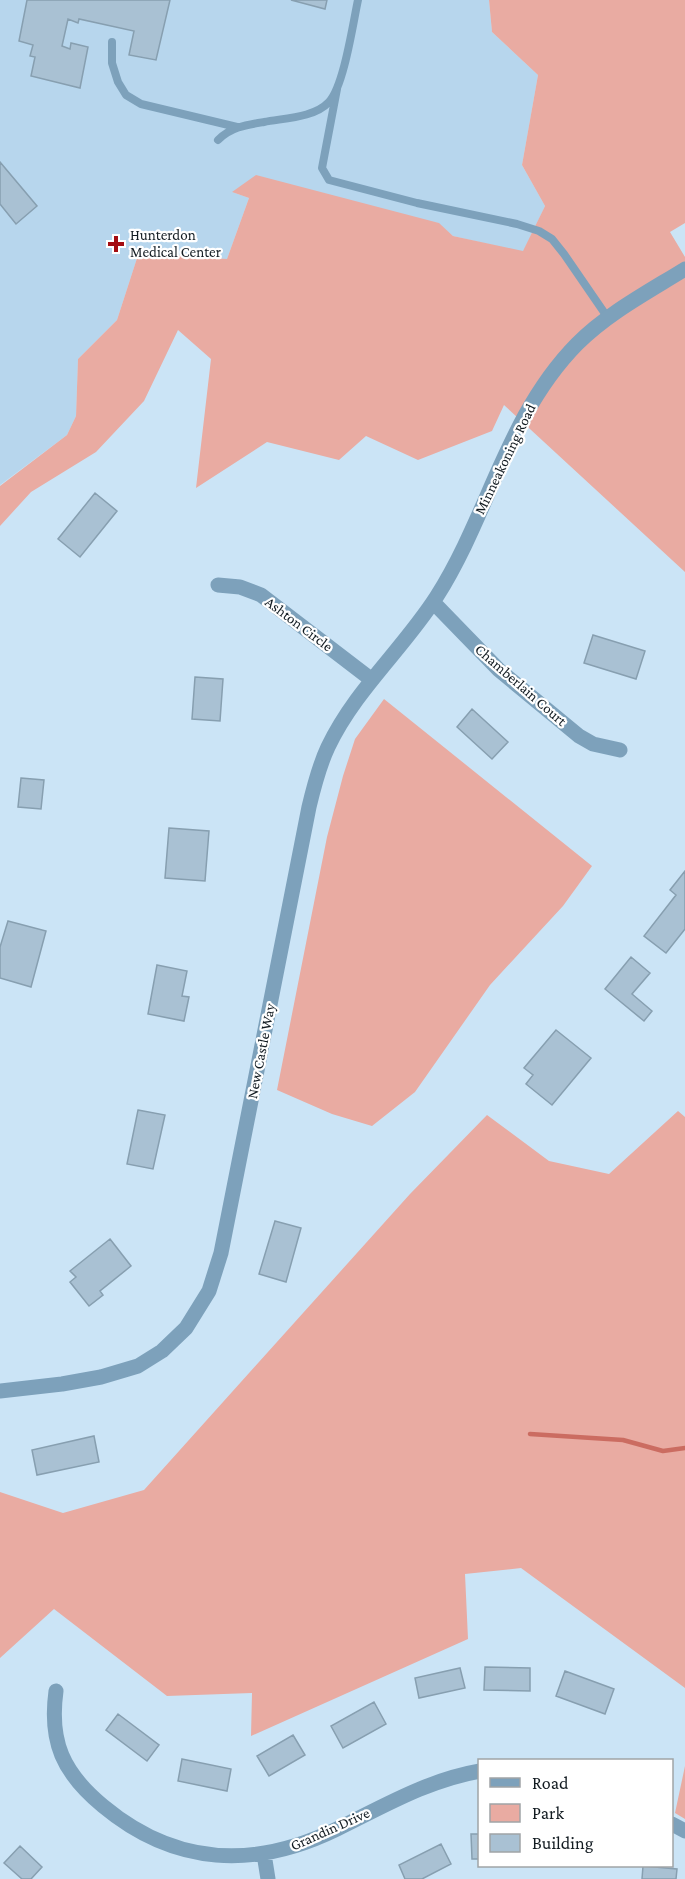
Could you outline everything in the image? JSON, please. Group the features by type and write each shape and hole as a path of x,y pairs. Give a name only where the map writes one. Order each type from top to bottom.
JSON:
{"street":[{"name":"Minneakoning Road","path":"433,602 453,571 514,434 530,404 549,376 578,344 608,318 685,270"},
{"name":"Ashton Circle","path":"218,585 240,587 261,595 372,680"},
{"name":"New Castle Way","path":"0,1391 101,1377 138,1366 162,1351 186,1328 209,1291 221,1253 315,779 328,746 341,724 433,602"},
{"name":"Chamberlain Court","path":"433,602 499,670 579,736 594,744 620,750"},
{"name":"Grandin Drive","path":"56,1691 53,1713 55,1737 60,1755 82,1785 115,1815 148,1837 188,1851 233,1856 264,1854 298,1845 438,1781 478,1771"},
{"path":"264,1854 268,1879"}],"lane":[{"path":"358,0 337,89 322,168 329,180 417,204 516,224 539,231 552,239 564,254 608,318"},
{"path":"112,42 111,63 126,95 141,104 237,127"},
{"path":"218,140 226,132 237,127 315,111 329,102 337,89"}],"shaded area":[{"name":"Hunterdon Medical Center","path":"0,0 489,0 492,32 538,75 522,165 545,206 523,252 453,236 438,223 232,192 249,198 227,259 139,252 117,320 78,359 76,416 67,435 0,485"}],"green space":[{"path":"489,0 685,0 685,223 670,232 685,257 685,572 504,405 492,431 418,460 366,436 339,460 267,442 196,488 211,359 178,330 144,401 96,452 31,492 0,526 0,486 67,435 76,416 78,359 117,320 139,252 227,259 249,198 232,192 256,175 439,223 453,236 523,251 545,206 522,165 538,75 492,32"},
{"path":"384,699 592,866 563,906 490,985 415,1092 372,1126 332,1114 277,1090 327,837 343,776 355,739"},
{"path":"678,1111 685,1117 685,1688 521,1568 465,1574 468,1639 251,1736 252,1693 167,1696 54,1609 0,1658 0,1492 63,1513 144,1490 410,1194 487,1115 549,1161 609,1174"},
{"path":"685,1766 685,1819 675,1813"}],"building":[{"path":"27,0 170,0 156,60 129,55 134,31 79,19 78,23 68,19 62,46 70,49 71,43 88,47 80,88 31,76 35,57 30,56 33,45 19,41"},
{"path":"291,0 327,0 325,9"},
{"path":"0,162 37,206 16,224 0,204"},
{"path":"95,493 117,511 80,557 58,539"},
{"path":"593,635 645,651 636,679 584,663"},
{"path":"195,677 223,679 220,721 192,719"},
{"path":"472,709 508,742 492,759 457,727"},
{"path":"21,778 44,780 41,809 18,807"},
{"path":"169,828 209,831 205,881 165,878"},
{"path":"685,871 685,929 666,953 644,936 676,895 670,890"},
{"path":"8,921 46,931 31,987 0,978 0,947"},
{"path":"631,957 650,973 632,994 652,1011 644,1021 605,989"},
{"path":"157,965 187,971 182,996 189,997 184,1021 148,1014"},
{"path":"556,1030 591,1058 552,1105 526,1084 533,1075 524,1068"},
{"path":"138,1110 165,1115 153,1169 127,1164"},
{"path":"275,1221 301,1228 286,1282 259,1274"},
{"path":"110,1239 131,1266 100,1291 103,1295 89,1306 70,1282 76,1277 70,1271"},
{"path":"94,1436 99,1462 37,1475 32,1450"},
{"path":"485,1667 530,1668 530,1691 484,1690"},
{"path":"460,1668 465,1688 419,1698 415,1678"},
{"path":"565,1671 614,1689 605,1714 556,1696"},
{"path":"374,1702 386,1724 343,1748 331,1726"},
{"path":"118,1714 159,1745 147,1761 106,1730"},
{"path":"293,1735 305,1755 269,1776 257,1756"},
{"path":"182,1759 231,1769 227,1791 178,1781"},
{"path":"471,1834 478,1834 478,1859 472,1859"},
{"path":"441,1844 451,1864 422,1879 405,1879 399,1865"},
{"path":"20,1846 42,1867 31,1879 22,1879 4,1863"},
{"path":"643,1867 677,1869 676,1879 642,1879"}],"waterway":[{"path":"530,1434 623,1440 663,1451 685,1448"}],"place":[{"name":"Hunterdon Medical Center","path":"116,244"}]}
